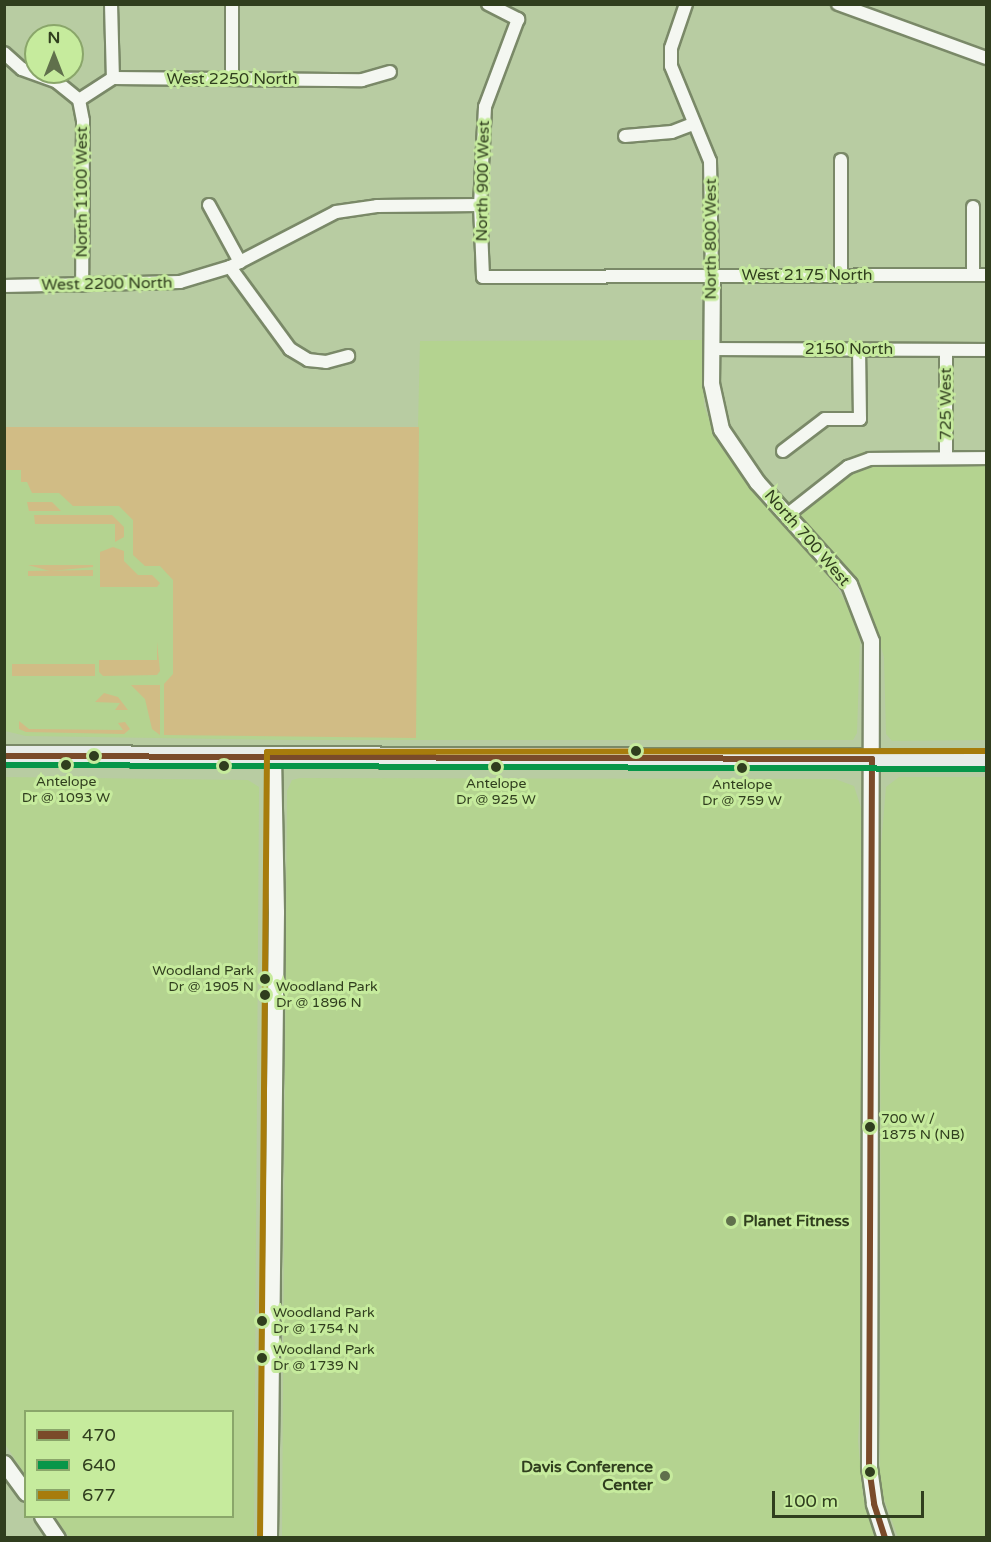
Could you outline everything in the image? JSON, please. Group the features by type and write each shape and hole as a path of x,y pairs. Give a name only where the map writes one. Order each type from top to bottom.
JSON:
{"main road":[{"path":"4,756 987,760"}],"street":[{"path":"9,58 57,82 79,100 113,78 111,4"},
{"path":"232,4 232,79"},
{"name":"North 900 West","path":"483,277 480,205 485,107 518,19 488,4"},
{"name":"North 800 West","path":"686,4 671,48 672,66 693,124 710,161 713,181 711,349 714,408 729,444"},
{"path":"838,4 864,10 987,58"},
{"name":"West 2250 North","path":"113,78 362,80 390,72"},
{"name":"North 1100 West","path":"79,100 83,122 82,285"},
{"path":"625,136 661,134 693,124"},
{"path":"841,160 841,275"},
{"path":"209,205 235,265 290,349 308,360 326,362 348,356"},
{"name":"West 2200 North","path":"4,286 180,282 235,265 336,212 377,206 480,205"},
{"path":"973,207 973,275"},
{"name":"West 2175 North","path":"483,277 987,275"},
{"name":"2150 North","path":"711,349 987,350"},
{"path":"783,451 825,419 860,419 859,350"},
{"name":"725 West","path":"946,350 946,458"},
{"name":"North 700 West","path":"729,444 849,584 868,627 873,671 869,1467 873,1504 885,1538"},
{"path":"788,515 848,467 870,459 987,458"},
{"path":"269,1538 276,912 273,758"},
{"path":"4,1463 24,1490"},
{"path":"43,1518 57,1538"}],"shaded area":[{"path":"702,340 704,406 718,443 742,477 837,587 852,615 860,642 857,733 853,740 294,740 26,736 5,731 5,427 418,427 420,341"},
{"path":"4,427 419,427 416,738 164,735 164,684 173,674 173,580 160,566 145,566 133,555 133,520 119,506 73,506 59,493 32,493 27,482 21,482 21,470 6,470 5,482"},
{"path":"986,451 986,740 892,741 886,734 884,657 867,600 849,571 790,505 840,462 862,452"},
{"path":"27,502 52,502 61,511 29,511"},
{"path":"34,515 112,515 124,527 124,537 115,542 115,524 35,524"},
{"path":"113,547 124,551 124,561 138,575 152,575 160,583 157,587 100,587 100,552"},
{"path":"28,565 93,565 93,567 50,571"},
{"path":"93,570 93,576 28,576 28,571"},
{"path":"157,642 160,671 157,675 103,676 99,672 99,660 157,660"},
{"path":"12,664 95,664 95,676 12,676"},
{"path":"131,685 160,685 160,735 152,729 145,699"},
{"path":"104,693 118,697 128,710 115,710 120,703 95,702"},
{"path":"19,721 29,729 123,730 118,723 125,722 130,729 124,734 26,732 19,729"},
{"path":"4,777 248,780 259,787 254,1537 69,1537 56,1518 234,1518 234,1410 24,1410 24,1472 5,1444"},
{"path":"899,777 986,777 986,1537 898,1537 880,1488 881,846 886,787"},
{"path":"300,778 835,779 854,786 862,811 863,867 862,1367 858,1441 863,1496 876,1537 282,1538 287,791 292,780"}],"transit line":[{"name":"677","path":"260,1538 267,752 986,751"},
{"name":"470","path":"4,756 872,759"},
{"name":"470","path":"872,759 869,1467 874,1504 885,1538"},
{"name":"640","path":"4,765 986,769"}],"place":[{"name":"Antelope Dr @ 1093 W","path":"66,765"},
{"name":"Antelope Dr @ 925 W","path":"496,767"},
{"name":"Antelope Dr @ 759 W","path":"742,768"},
{"name":"Woodland Park Dr @ 1905 N","path":"265,979"},
{"name":"Woodland Park Dr @ 1896 N","path":"265,995"},
{"name":"700 W / 1875 N (NB)","path":"870,1127"},
{"name":"Planet Fitness","path":"731,1221"},
{"name":"Woodland Park Dr @ 1754 N","path":"262,1321"},
{"name":"Woodland Park Dr @ 1739 N","path":"262,1358"},
{"name":"Davis Conference Center","path":"665,1476"}]}
